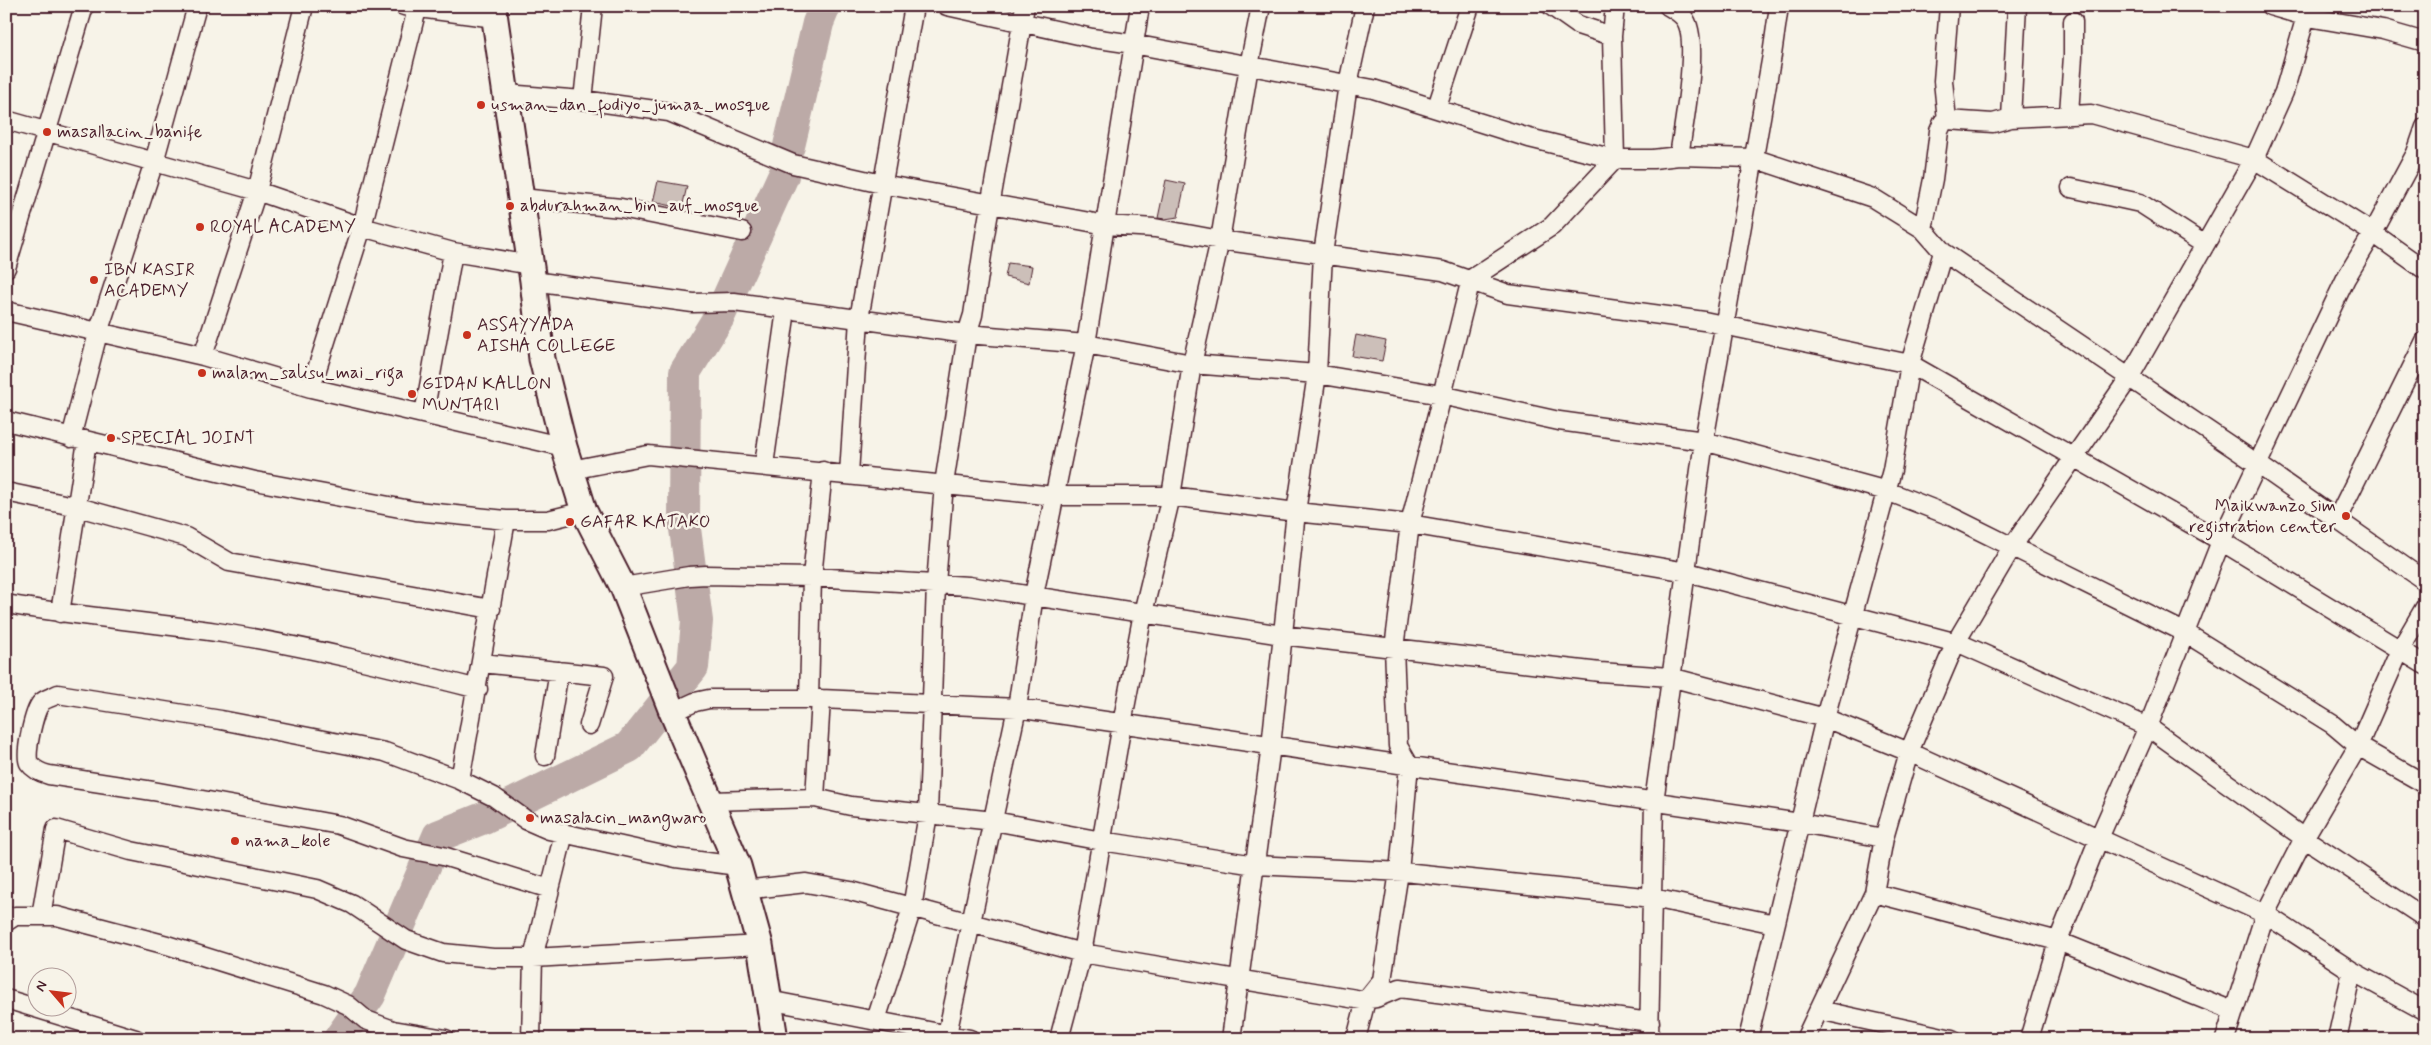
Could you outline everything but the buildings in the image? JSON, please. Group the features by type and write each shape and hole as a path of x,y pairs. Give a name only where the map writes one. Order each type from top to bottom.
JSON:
{"street":[{"path":"6,268 84,6"},
{"path":"60,613 78,507 79,440 98,333 154,162 198,6"},
{"path":"203,356 257,191 304,6"},
{"path":"583,100 593,6"},
{"path":"849,474 859,319 914,6"},
{"path":"947,6 1024,14 1092,38 1373,89 1437,107 1529,138 1615,159 1653,159 1679,156 1753,158 1872,198 1923,229 1942,252 2259,465 2425,581"},
{"path":"947,1036 1017,708 1034,595 1086,344 1140,6"},
{"path":"1059,1039 1082,953 1122,724 1143,613 1171,496 1192,364 1220,240 1261,6"},
{"path":"1231,1039 1271,746 1296,512 1317,374 1323,254 1348,84 1365,6"},
{"path":"1437,107 1470,6"},
{"path":"1552,6 1578,25 1612,36"},
{"path":"1356,1039 1366,1000 1382,980 1399,872 1409,765 1398,746 1394,648 1410,524 1441,395 1471,280 1552,226 1615,159 1612,36 1615,6"},
{"path":"744,890 806,883 852,891 1082,953 1240,981 1366,1000 1400,988 1650,1030 1654,802 1704,441 1779,6"},
{"path":"1947,120 1943,81 1949,6"},
{"path":"2011,118 2018,6"},
{"path":"2270,6 2309,12 2425,42"},
{"path":"311,388 362,228 410,8 494,12 532,273 542,359 564,447 584,511 623,588 738,866 760,946 774,1039"},
{"path":"1672,8 1684,18 1690,34 1690,70 1679,156"},
{"path":"1805,1039 1874,893 1884,838 1908,752 1956,642 2012,547 2129,378 2254,159 2284,92 2309,12"},
{"path":"876,1020 912,908 928,814 936,584 944,484 967,334 973,315 990,204 1024,14"},
{"path":"2069,114 2073,56 2073,21"},
{"path":"506,94 583,100 669,112 793,164 882,184 1106,225 1155,228 1220,240 1443,271 1508,294 1704,320 1910,364 2221,542 2425,665"},
{"path":"1923,229 1933,179 1939,131 1943,122 1947,120 1993,123 2011,118 2091,114 2254,159 2373,233 2425,270"},
{"path":"6,120 257,191 362,228 532,273 694,303 734,302 916,328 1086,344 1192,364 1317,374 1441,395 1559,421 1704,441 1887,491 1948,515 2184,632 2332,724 2358,746 2425,784"},
{"path":"2029,1039 2058,942 2099,838 2148,727 2221,542 2346,278 2421,155 2425,127"},
{"path":"2071,188 2140,203 2205,245"},
{"path":"521,198 621,208 742,232"},
{"path":"424,414 454,252"},
{"path":"1748,1039 1825,718 1887,491 1910,364 1942,252"},
{"path":"6,310 203,356 311,388 564,447"},
{"path":"764,465 786,310"},
{"path":"2337,520 2425,341"},
{"path":"6,421 79,440 274,485 416,511 506,520 548,520 584,511"},
{"path":"571,470 648,455 764,465 1055,496 1171,496 1410,524 1686,572 1854,614 1956,642 2148,727 2304,838 2425,918"},
{"path":"815,798 812,577 823,471"},
{"path":"6,492 78,507 186,537 229,562 491,609"},
{"path":"460,780 478,688 506,520"},
{"path":"623,588 697,575 812,577 969,586 1282,635 1600,672 1670,677 1825,718 1908,752 2265,914 2352,971 2425,1011"},
{"path":"6,604 60,613 227,634 323,651 478,688"},
{"path":"2225,1039 2265,914 2304,838 2358,746 2400,650 2425,607"},
{"path":"482,663 604,676 589,725"},
{"path":"545,756 559,671"},
{"path":"550,889 443,856 403,848 339,825 36,771 28,762 27,753 35,713 41,702 58,694 221,720 385,752 460,780 494,797 526,820 564,834 676,858 738,866"},
{"path":"670,705 709,699 815,699 1017,708 1800,823 1884,838"},
{"path":"712,801 815,798 851,806 994,821 1102,841 1255,865 1399,872 1653,898 1775,924"},
{"path":"41,916 56,829 131,851 317,889 352,904 406,940 444,953 493,958 534,958 760,946"},
{"path":"532,1039 534,958 564,834"},
{"path":"1874,893 2058,942 2233,1011"},
{"path":"6,922 16,916 57,916 167,945 324,994 348,1005 366,1020 393,1030 446,1039"},
{"path":"2337,1039 2352,971"},
{"path":"6,999 136,1039"},
{"path":"768,1000 970,1039"},
{"path":"1819,1010 1952,1039"}],"waterway":[{"path":"789,146 818,23 825,6"},
{"path":"339,1039 370,995 438,836 486,817 629,747 693,667 697,621 684,521 685,372 719,317 783,176"}],"place":[{"name":"usman_dan_fodiyo_jumaa_mosque","path":"481,105"},
{"name":"masallacin_banife","path":"47,132"},
{"name":"abdurahman_bin_auf_mosque","path":"510,206"},
{"name":"ROYAL ACADEMY","path":"200,227"},
{"name":"IBN KASIR ACADEMY","path":"94,280"},
{"name":"ASSAYYADA AISHA COLLEGE","path":"467,335"},
{"name":"malam_salisu_mai_riga","path":"202,373"},
{"name":"GIDAN KALLON MUNTARI","path":"412,394"},
{"name":"SPECIAL JOINT","path":"111,438"},
{"name":"Maikwanzo sim registration center","path":"2346,516"},
{"name":"GAFAR KATAKO","path":"570,522"},
{"name":"masalacin_mangwaro","path":"530,818"},
{"name":"nama_kole","path":"235,841"}]}
